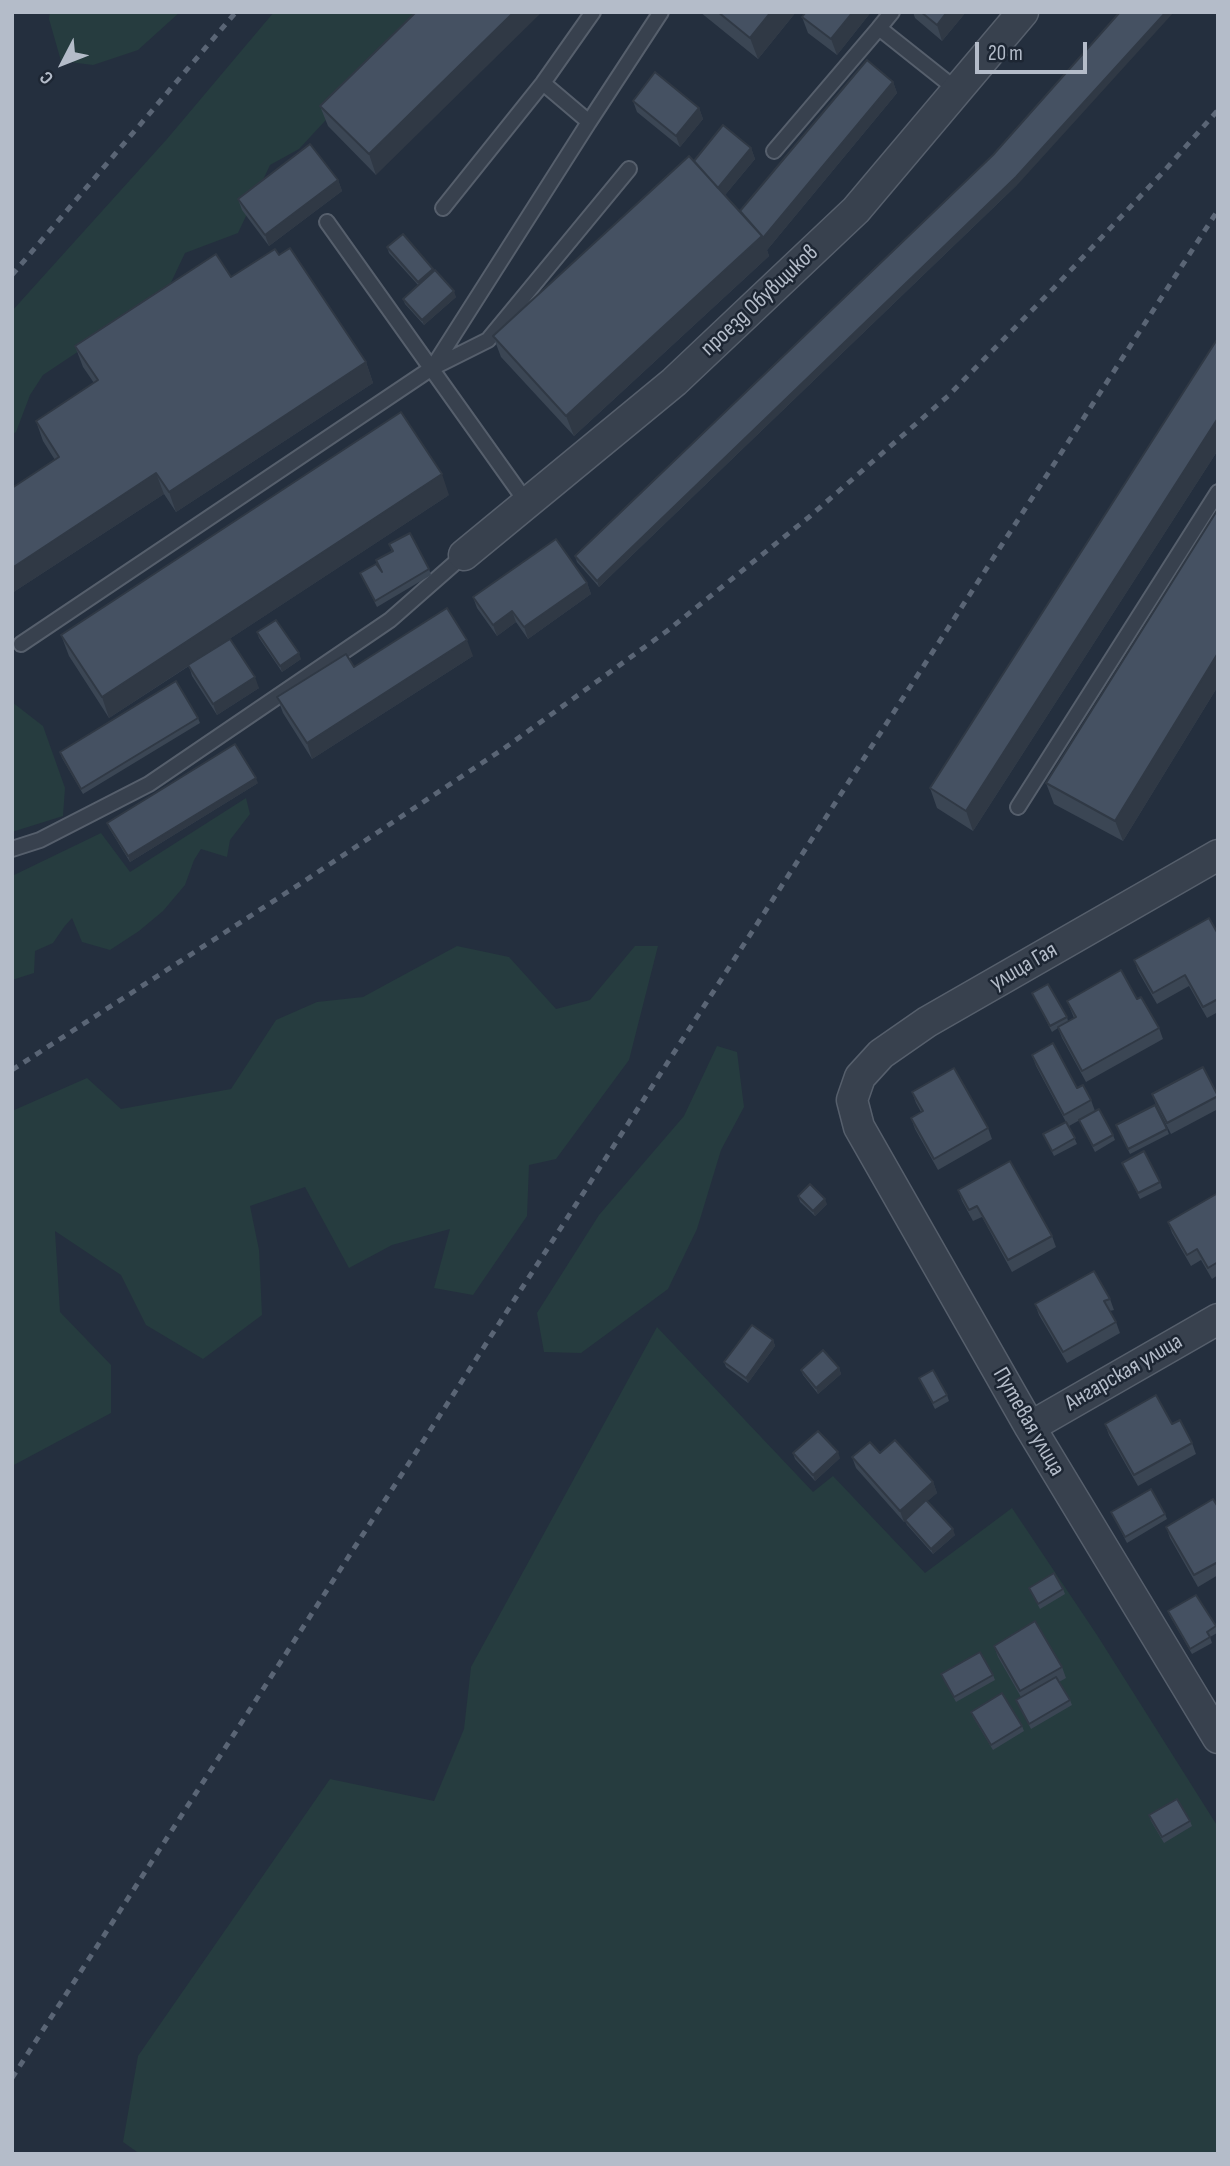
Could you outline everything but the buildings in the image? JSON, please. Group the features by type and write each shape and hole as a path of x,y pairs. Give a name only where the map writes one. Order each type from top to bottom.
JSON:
{"street":[{"name":"проезд Обувщиков","path":"464,555 674,382 856,210 1023,12"},
{"name":"улица Гая","path":"852,1100 860,1077 874,1061 918,1029 1218,855"},
{"name":"Путевая улица","path":"852,1100 859,1126 1030,1427 1218,1738"},
{"name":"Ангарская улица","path":"1030,1427 1218,1319"}],"lane":[{"path":"443,208 543,83 593,12"},
{"path":"432,368 661,12"},
{"path":"774,151 892,12"},
{"path":"879,28 957,90"},
{"path":"543,83 589,122"},
{"path":"21,644 432,368 488,341 629,169"},
{"path":"327,222 527,503"},
{"path":"1018,807 1218,492"},
{"path":"12,849 40,841 149,784 390,620 464,555"}],"green space":[{"path":"50,12 180,12 138,50 93,65 61,61 49,19"},
{"path":"274,12 426,12 299,149 270,165 238,233 185,253 166,293 43,375 30,395 16,432 12,435 12,311 167,139"},
{"path":"12,702 43,726 65,788 63,816 12,832"},
{"path":"246,798 250,814 230,840 227,857 201,849 185,885 163,911 139,931 110,950 82,942 72,918 53,943 35,951 34,973 12,980 12,876 101,833 130,872"},
{"path":"457,946 509,957 556,1009 590,1000 635,946 658,946 629,1060 556,1159 529,1165 527,1216 473,1295 434,1288 450,1229 392,1245 349,1268 305,1187 250,1206 259,1250 262,1315 203,1359 146,1325 121,1275 55,1231 60,1312 111,1365 111,1413 12,1466 12,1111 87,1078 121,1109 231,1089 276,1020 317,1002 363,997"},
{"path":"717,1046 737,1052 744,1107 721,1150 697,1229 668,1289 581,1353 544,1352 537,1313 599,1215 684,1116"},
{"path":"657,1327 813,1492 833,1476 925,1573 1012,1508 1097,1635 1218,1827 1218,2154 140,2154 123,2142 138,2056 330,1779 434,1801 464,1729 471,1667"}],"railway":[{"path":"12,275 236,12"},
{"path":"12,1070 506,747 667,631 809,517 948,396 1053,289 1218,110"},
{"path":"12,2078 1218,210"}]}
